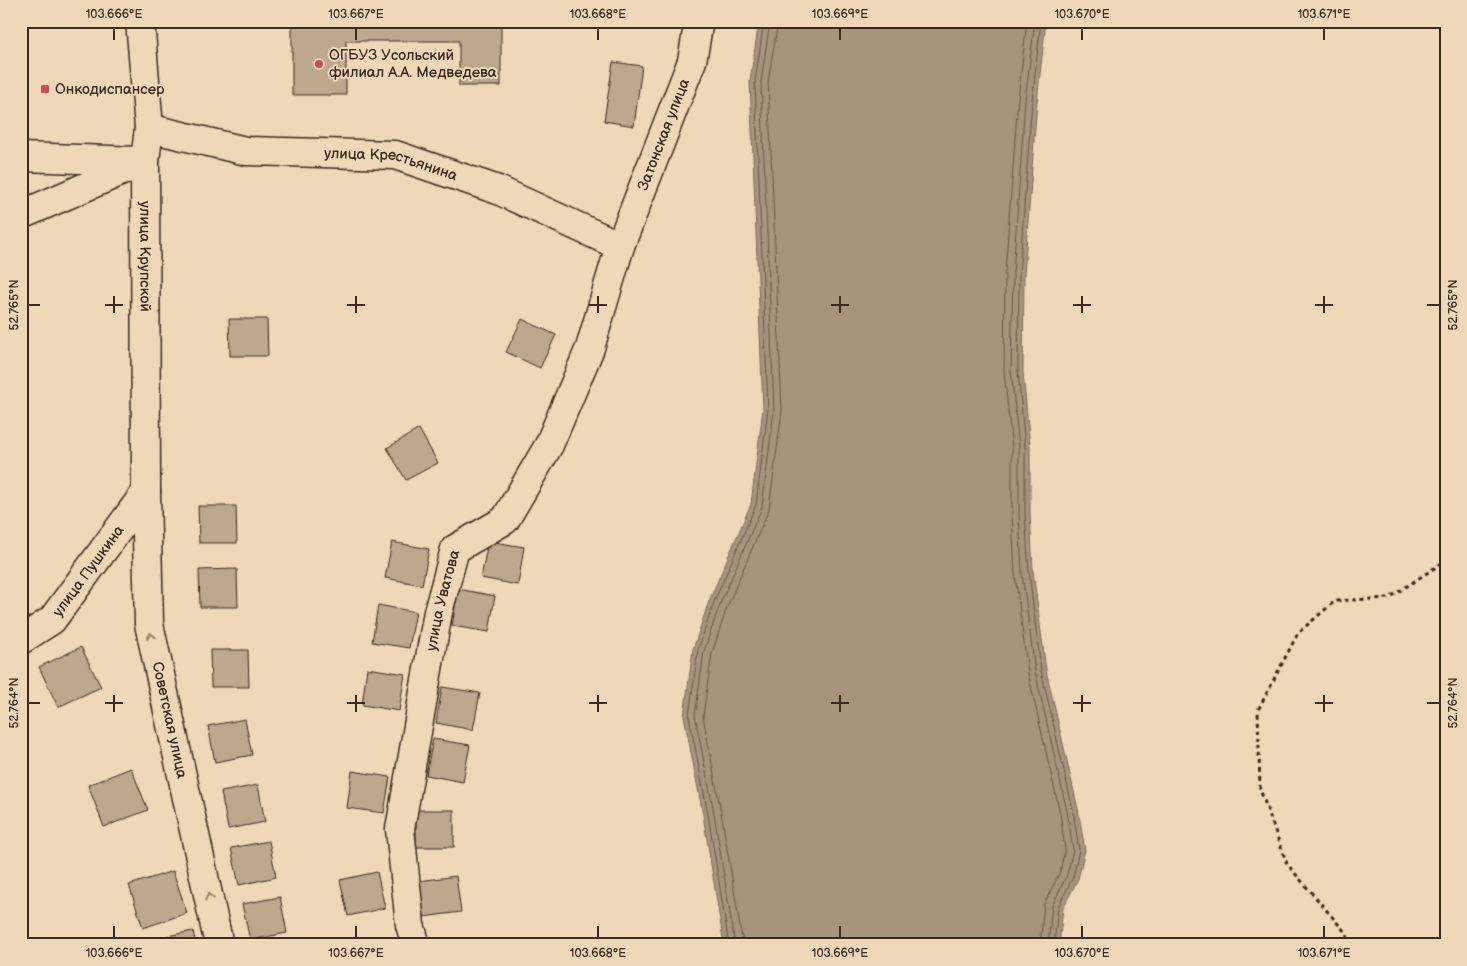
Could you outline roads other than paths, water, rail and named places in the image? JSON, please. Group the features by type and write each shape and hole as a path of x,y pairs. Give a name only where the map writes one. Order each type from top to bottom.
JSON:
{"street":[{"name":"улица Крупской","path":"140,21 149,128 145,161 146,492"},
{"name":"Затонская улица","path":"620,246 692,61 699,21"},
{"name":"улица Крестьянина","path":"149,128 246,151 395,155 498,190 620,246"},
{"path":"21,157 145,161"},
{"path":"21,215 145,161"},
{"name":"улица Уватова","path":"416,945 410,925 400,829 438,612 455,550 504,520 549,444 590,348 620,246"},
{"name":"улица Пушкина","path":"21,640 52,620 146,492"},
{"name":"Советская улица","path":"146,492 149,624 219,945"}],"water":[{"path":"759,21 1046,21 1037,101 1024,275 1023,372 1030,447 1030,514 1033,571 1046,670 1078,809 1085,850 1078,879 1063,908 1059,945 724,945 703,815 684,716 693,649 709,601 751,504 763,409 750,81"}],"place":[{"name":"ОГБУЗ Усольский филиал А.А. Медведева","path":"319,64"},
{"name":"Онкодиспансер","path":"45,89"}]}
